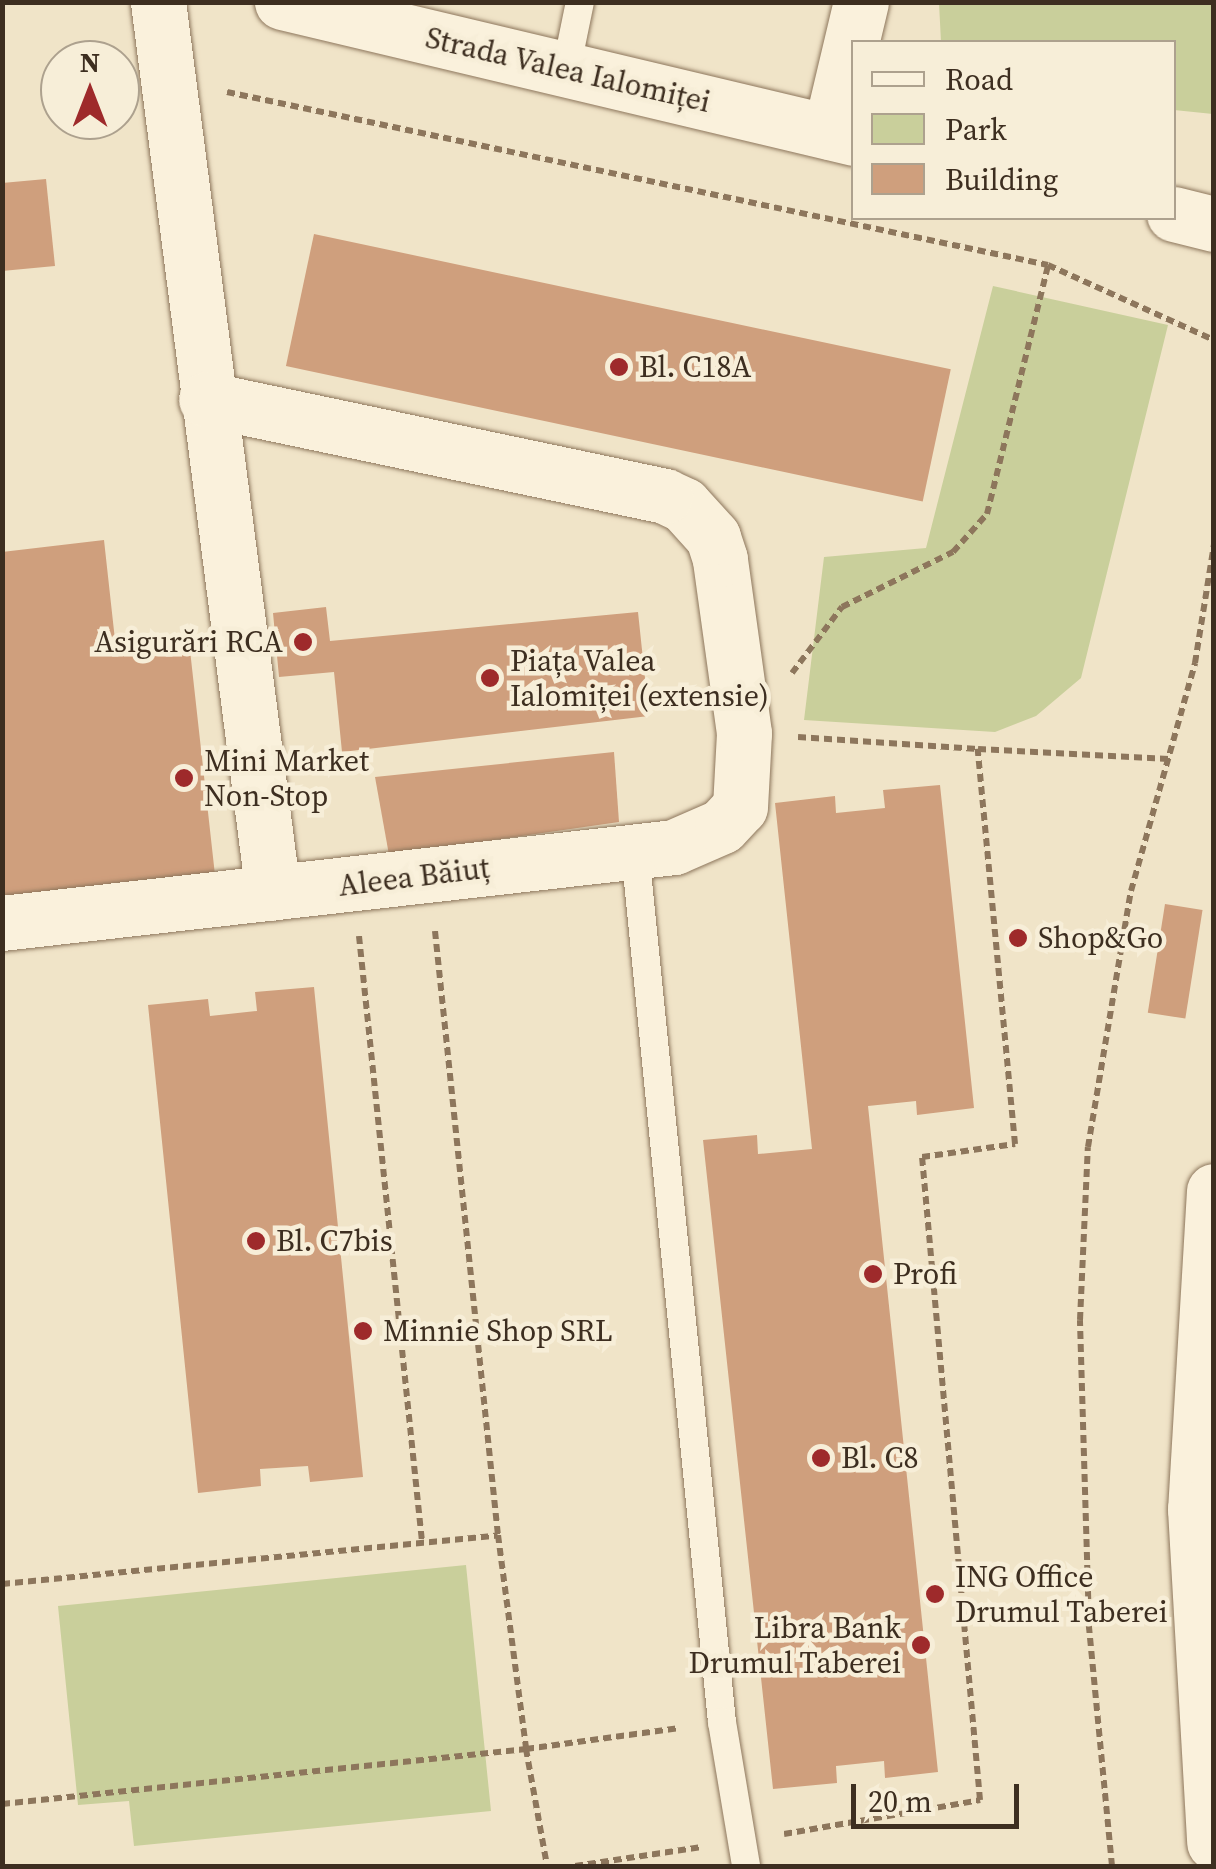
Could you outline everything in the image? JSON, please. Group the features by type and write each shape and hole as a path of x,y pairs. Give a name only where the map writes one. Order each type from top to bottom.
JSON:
{"street":[{"path":"158,2 206,399 274,893"},
{"name":"Strada Valea Ialomiței","path":"282,2 842,135"},
{"path":"856,40 862,2"},
{"path":"842,135 851,75"},
{"path":"1176,214 1214,224"},
{"name":"Aleea Băiuț","path":"2,923 635,851 699,839 731,817 746,778 744,734 720,558 713,537 684,505 206,399"},
{"path":"1214,1191 1195,1509 1214,1842"}],"lane":[{"path":"566,70 580,2"},
{"path":"635,851 722,1722 742,1854"}],"path":[{"path":"167,80 1048,265 1214,340"},
{"path":"744,734 842,607 953,552 987,514 1048,265"},
{"path":"1112,1866 1089,1624 1080,1320 1087,1166 1130,892 1195,663 1214,544"},
{"path":"744,734 1169,759"},
{"path":"575,1866 742,1854 980,1800 922,1157 1015,1144 978,749"},
{"path":"430,875 498,1535 526,1749 548,1866"},
{"path":"354,884 422,1542"},
{"path":"2,1584 498,1535"},
{"path":"2,1804 526,1749 722,1722"}],"green space":[{"path":"939,3 1213,3 1213,114 1176,110 1176,40 941,40"},
{"path":"993,286 1168,325 1081,678 1036,716 995,732 804,720 824,557 926,548"},
{"path":"466,1565 491,1811 134,1846 129,1801 78,1805 58,1606"}],"building":[{"path":"46,179 55,266 2,271 2,183"},
{"name":"Bl. C18A","path":"314,234 951,369 923,501 286,366"},
{"path":"104,540 115,640 188,632 216,884 2,908 2,552"},
{"name":"Piața Valea Ialomiței (extensie)","path":"326,607 330,641 638,612 649,716 342,752 334,672 279,677 273,613"},
{"path":"614,752 619,822 389,855 375,777"},
{"name":"Bl. C8","path":"940,785 974,1108 917,1115 916,1101 868,1106 938,1772 885,1778 884,1761 836,1766 837,1783 773,1789 703,1140 757,1135 758,1154 812,1149 775,803 835,796 836,813 885,808 883,790"},
{"path":"1165,904 1203,910 1185,1019 1148,1013"},
{"name":"Bl. C7bis","path":"314,987 363,1477 310,1482 308,1466 260,1469 261,1486 198,1493 148,1005 208,999 210,1016 257,1011 255,992"}],"place":[{"name":"Bl. C18A","path":"619,367"},
{"name":"Asigurări RCA","path":"303,642"},
{"name":"Piața Valea Ialomiței (extensie)","path":"490,678"},
{"name":"Mini Market Non-Stop","path":"184,778"},
{"name":"Shop&Go","path":"1018,938"},
{"name":"Bl. C7bis","path":"256,1241"},
{"name":"Profi","path":"873,1274"},
{"name":"Minnie Shop SRL","path":"363,1331"},
{"name":"Bl. C8","path":"821,1458"},
{"name":"ING Office Drumul Taberei","path":"935,1594"},
{"name":"Libra Bank Drumul Taberei","path":"921,1645"}]}
